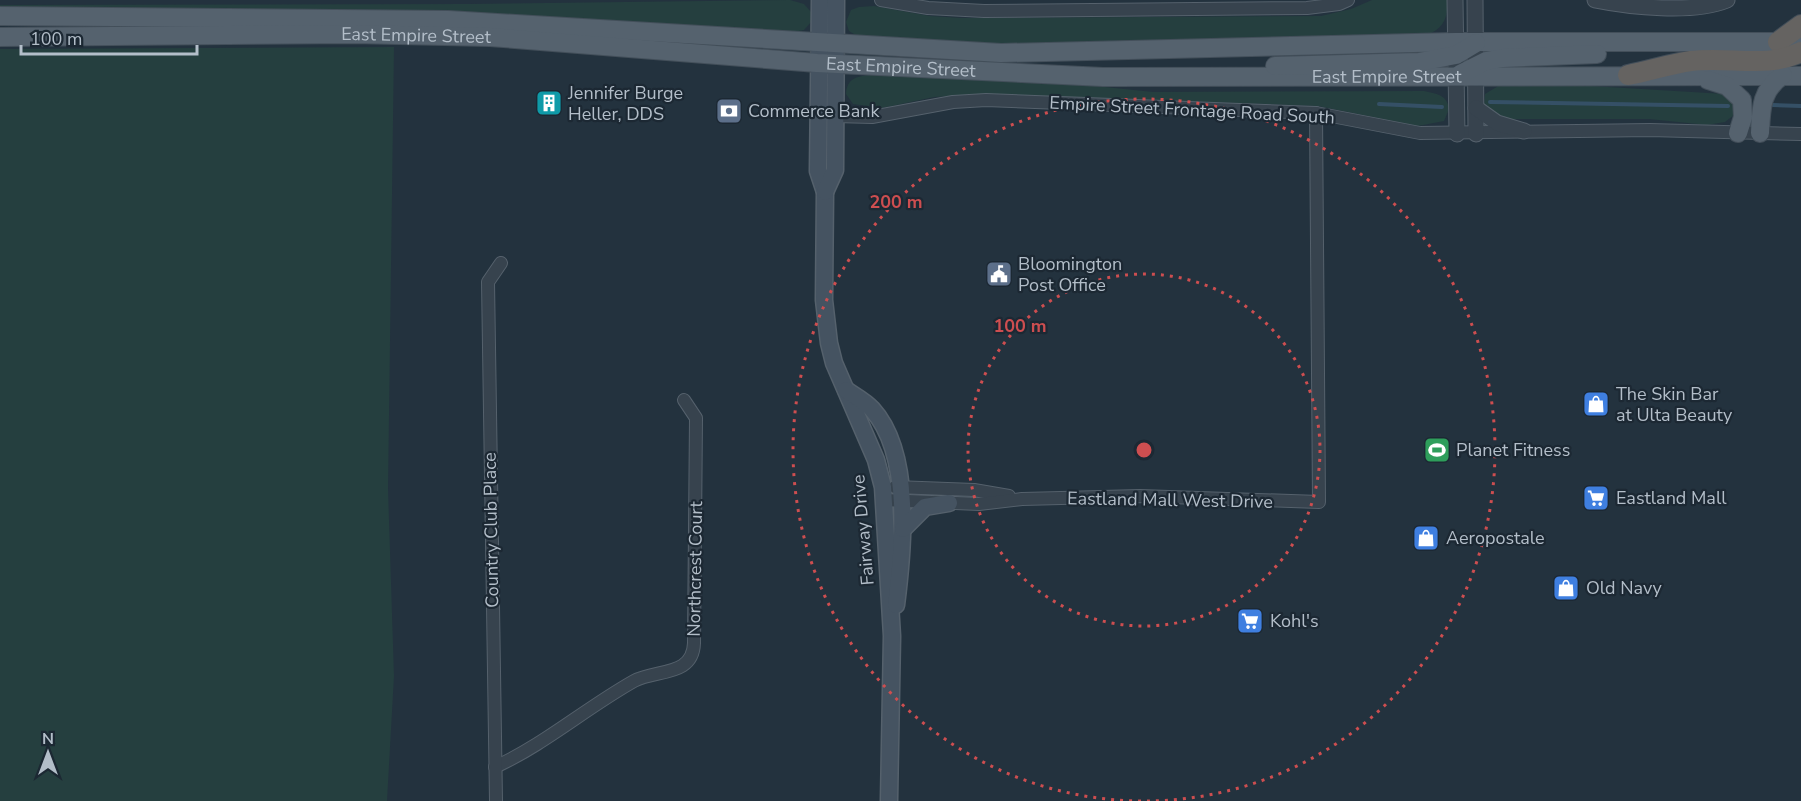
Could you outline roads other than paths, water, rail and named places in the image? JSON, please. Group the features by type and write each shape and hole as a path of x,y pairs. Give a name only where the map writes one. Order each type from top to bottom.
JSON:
{"highway":[{"path":"1778,42 1801,25"},
{"path":"1628,75 1692,61 1767,61 1801,52"}],"main road":[{"name":"Fairway Drive","path":"820,0 827,44"},
{"name":"Fairway Drive","path":"836,0 827,44 818,171 825,192 824,300 834,363 876,460 884,494 886,564 892,636 890,801"},
{"name":"East Empire Street","path":"0,16 447,20 1001,53 1456,49 1476,43 1801,42"},
{"name":"East Empire Street","path":"0,37 431,35 543,40 826,64 1103,77 1206,79 1456,76 1475,71 1792,76"},
{"path":"1475,71 1486,61 1503,58 1638,51 1653,42"},
{"path":"1206,79 1234,68 1419,62 1456,49"},
{"name":"Fairway Drive","path":"825,192 834,170 835,116 826,64"},
{"path":"1686,75 1719,83 1734,90 1743,107 1738,133"},
{"path":"1760,133 1763,97 1770,86 1792,76"},
{"name":"Fairway Drive","path":"846,390 872,409 880,421 895,458 901,494 903,529 892,636"},
{"path":"903,529 925,507 950,503"}],"street":[{"path":"881,0 938,9 984,11 1307,8 1339,4 1348,0"},
{"path":"1455,0 1457,134"},
{"path":"1475,0 1476,134"},
{"path":"1595,0 1649,6 1720,2"},
{"name":"Empire Street Frontage Road South","path":"835,116 872,117 953,102 986,100 1316,113 1365,121 1414,133 1476,134 1524,131 1801,134"},
{"path":"1476,108 1497,123 1524,131"},
{"name":"Eastland Mall West Drive","path":"901,494 950,503 979,504 1022,499 1140,496 1319,502 1316,113"},
{"name":"Country Club Place","path":"496,801 488,282 501,263"},
{"name":"Northcrest Court","path":"495,767 519,756 634,681 659,672 680,669 691,658 694,643 696,418 684,400"},
{"name":"Eastland Mall West Drive","path":"884,494 974,490 1022,499"}],"waterway":[{"path":"1490,102 1728,106"},
{"path":"1379,104 1442,107"},
{"path":"1773,105 1801,106"}],"place":[{"name":"Jennifer Burge Heller, DDS","path":"549,103"},
{"name":"Commerce Bank","path":"729,111"},
{"name":"Bloomington Post Office","path":"999,274"},
{"name":"The Skin Bar at Ulta Beauty","path":"1596,404"},
{"name":"Planet Fitness","path":"1437,450"},
{"name":"Eastland Mall","path":"1596,498"},
{"name":"Aeropostale","path":"1426,538"},
{"name":"Old Navy","path":"1566,588"},
{"name":"Kohl's","path":"1250,621"}]}
